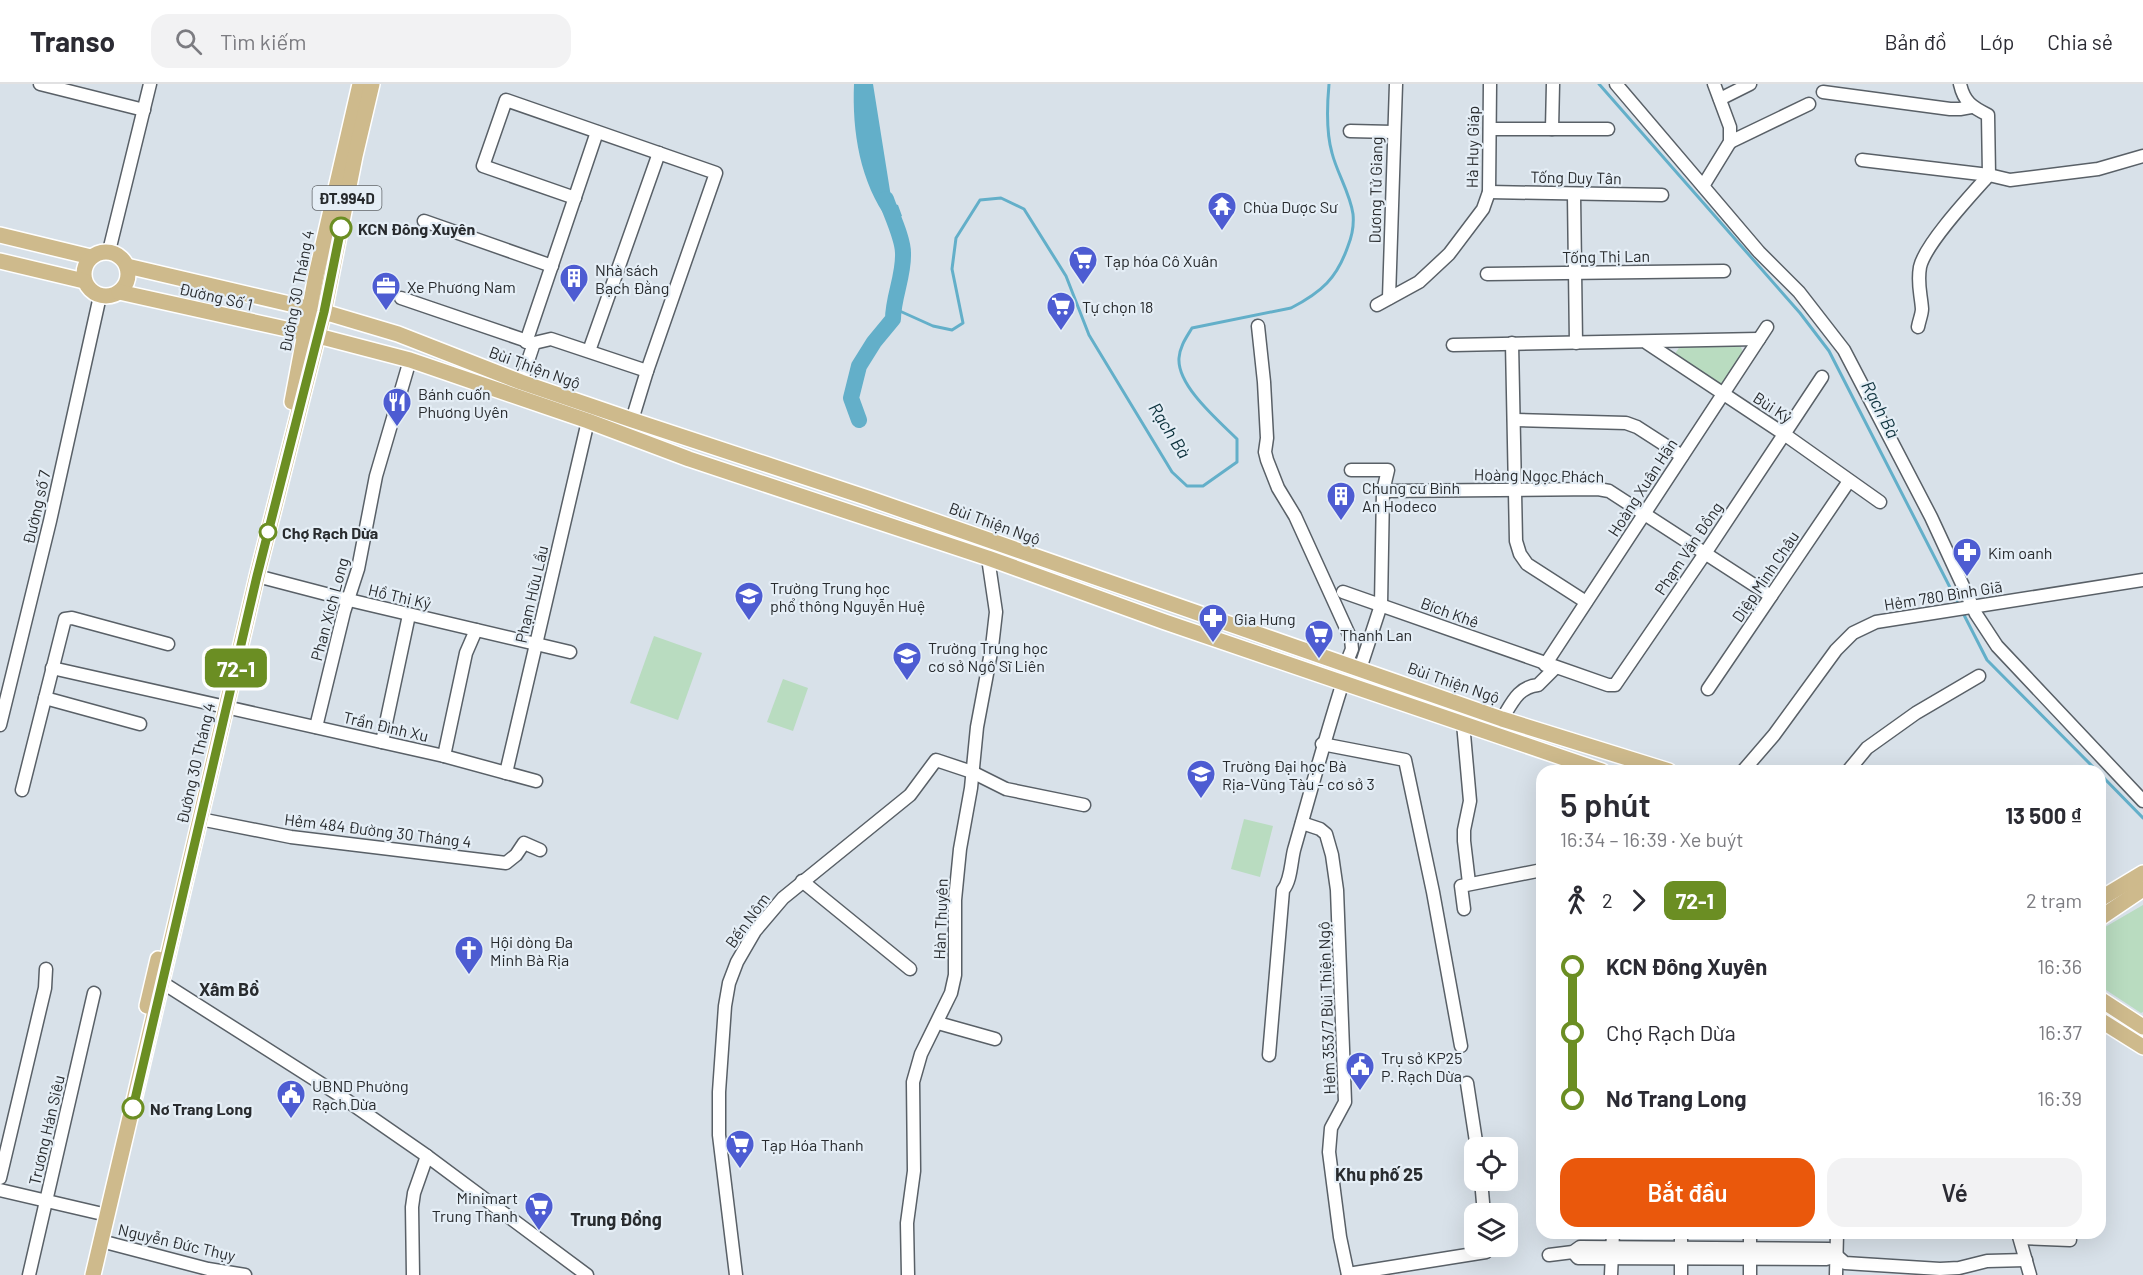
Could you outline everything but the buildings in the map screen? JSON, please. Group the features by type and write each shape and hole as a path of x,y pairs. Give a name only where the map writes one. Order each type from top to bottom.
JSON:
{"main road":[{"name":"Đường 30 Tháng 4","path":"84,1275 103,1214 222,707 257,576 312,335 356,126 360,84"},
{"name":"Đường 30 Tháng 4","path":"356,126 372,84"},
{"path":"0,235 91,257"},
{"path":"100,252 109,252 119,255 127,266 128,279 119,292 100,296 88,288 84,281 84,267 91,257 100,252"},
{"path":"0,261 84,281"},
{"name":"Đường Số 1","path":"127,266 317,311"},
{"name":"Đường Số 1","path":"119,292 312,335"},
{"name":"Bùi Thiện Ngộ","path":"317,311 398,334 521,382 804,477 1502,718 1650,765"},
{"name":"Đường 30 Tháng 4","path":"162,964 201,819 245,583 292,401 312,335"},
{"name":"Bùi Thiện Ngộ","path":"312,335 410,360 515,398 588,421 689,459 988,558 1585,765"},
{"path":"515,398 521,382"},
{"path":"798,496 804,477"},
{"path":"1030,574 1036,557"},
{"path":"1349,683 1353,666"},
{"path":"2106,895 2143,873"},
{"path":"2106,914 2143,889"},
{"path":"2106,1003 2143,1027"},
{"path":"2106,1024 2143,1047"},
{"name":"Đường 30 Tháng 4","path":"93,1275 101,1241 103,1214"}],"street":[{"path":"40,84 144,110"},
{"path":"109,252 150,84"},
{"name":"Dương Tử Giang","path":"1389,298 1396,84"},
{"name":"Hà Huy Giáp","path":"1377,305 1419,282 1449,254 1483,209 1489,192 1490,84"},
{"path":"1552,129 1553,84"},
{"path":"1616,84 1759,252 1799,292 1844,350 1932,517 1972,607 1998,646 2143,801"},
{"path":"1703,186 1730,142 1730,127 1714,84"},
{"path":"1720,99 1750,84"},
{"path":"1918,327 1922,310 1918,291 1923,259 1945,228 1989,175 1988,115 1971,106 1963,95 1960,84"},
{"path":"1823,92 1950,109 1971,106"},
{"path":"575,198 483,166 506,100 716,173 632,420"},
{"path":"1730,142 1809,104"},
{"path":"1490,129 1608,129"},
{"path":"1350,131 1393,132"},
{"path":"521,382 552,266 597,132"},
{"path":"589,351 659,153"},
{"path":"1862,160 1989,175 2010,180 2087,171 2143,156"},
{"name":"Tống Duy Tân","path":"1489,192 1662,195"},
{"path":"1574,195 1576,343"},
{"path":"424,221 552,266"},
{"name":"Tống Thị Lan","path":"1487,274 1724,271"},
{"name":"Đường số 7","path":"0,725 50,521 100,296"},
{"path":"401,298 530,342 550,339 647,371"},
{"path":"1258,326 1267,460 1278,488 1295,516 1351,639 1353,666"},
{"name":"Hoàng Xuân Hãn","path":"1550,666 1586,602 1767,327"},
{"path":"1453,345 1647,343 1759,339"},
{"path":"1512,343 1516,541 1520,554 1527,564 1586,602"},
{"name":"Bùi Kỷ","path":"1647,343 1784,434 1880,502"},
{"name":"Phan Xích Long","path":"316,727 358,569 376,476 410,360"},
{"name":"Phạm Văn Đồng","path":"1550,666 1608,686 1615,685 1822,377"},
{"path":"1514,420 1626,423 1637,427 1682,456"},
{"name":"Phạm Hữu Lầu","path":"506,773 588,421"},
{"path":"1351,470 1388,470 1383,491 1381,605 1353,666"},
{"name":"Diệp Minh Châu","path":"1708,688 1849,481"},
{"name":"Hoàng Ngọc Phách","path":"1383,491 1516,489 1609,491 1771,596"},
{"name":"Hàn Thuyên","path":"908,1275 907,1223 914,1171 913,1082 921,1054 951,993 955,975 955,900 960,849 972,772 976,727 992,647 996,612 988,558"},
{"name":"Hồ Thị Kỷ","path":"257,576 409,615 570,652"},
{"name":"Hẻm 780 Bình Giã","path":"1748,765 1774,735 1836,650 1853,633 1876,622 2143,580"},
{"name":"Bích Khê","path":"1343,592 1550,666"},
{"path":"382,742 409,615"},
{"path":"22,790 63,622 68,618 168,644"},
{"path":"444,756 466,653 476,630"},
{"path":"1502,718 1518,693 1538,685 1550,666"},
{"name":"Trần Đình Xu","path":"52,668 444,756 536,781"},
{"path":"1853,765 1867,748 1916,713 1978,676"},
{"path":"1269,1055 1281,904 1322,744 1349,683"},
{"path":"45,698 140,724"},
{"path":"1463,723 1470,801 1464,830 1469,883"},
{"path":"1322,744 1405,760 1433,892 1461,1046"},
{"name":"Bến Nôm","path":"736,1275 718,1135 719,1092 725,1006 729,983 746,945 783,898 910,795 936,760 972,772"},
{"path":"972,772 1005,789 1084,805"},
{"name":"Hẻm 484 Đường 30 Tháng 4","path":"201,819 291,837 506,863 516,855 524,843 540,850"},
{"name":"Hẻm 353/7 Bùi Thiện Ngộ","path":"1302,823 1320,829 1326,834 1332,855 1337,890 1346,1102 1331,1128 1329,1152 1340,1237 1348,1274"},
{"path":"1464,909 1461,885 1536,872"},
{"path":"802,881 910,969"},
{"path":"0,1178 45,988 46,969"},
{"path":"158,982 308,1074 427,1156 587,1275"},
{"name":"Trương Hán Siêu","path":"29,1275 94,993"},
{"path":"938,1023 995,1039"},
{"path":"1467,1083 1475,1137"},
{"path":"413,1275 412,1208 414,1193 427,1156"},
{"path":"0,1190 103,1214"},
{"path":"1611,1275 1613,1239"},
{"path":"1681,1239 1681,1275"},
{"path":"1750,1239 1750,1275"},
{"path":"1836,1275 1837,1239"},
{"path":"2020,1239 2030,1275"},
{"path":"2057,1239 2070,1240"},
{"name":"Nguyễn Đức Thụy","path":"101,1241 208,1269 245,1275"},
{"path":"1549,1255 1573,1252 1580,1247 1612,1253 1750,1255 1829,1249 1845,1263 1951,1269 1987,1261 2026,1260"},
{"path":"1348,1274 1464,1256"}],"green space":[{"path":"1681,345 1738,346 1741,347 1743,353 1725,385 1716,383 1674,355"},
{"path":"654,636 702,653 678,720 630,703"},
{"path":"783,679 808,688 793,731 767,722"},
{"path":"1244,819 1273,826 1260,877 1231,869"},
{"path":"2143,905 2143,1012 2141,1013 2106,990 2106,927"}],"water":[{"path":"854,84 873,84 891,197 894,204 898,205 902,216 889,221 871,190 860,156 855,120"}],"waterway":[{"name":"Rạch Bà","path":"893,308 933,326 952,330 963,323 952,269 956,238 980,200 1001,198 1024,209 1066,276 1089,335 1172,472 1187,486 1203,486 1237,462 1237,439 1200,402 1180,369 1179,358 1182,346 1192,328 1291,308 1302,302 1320,290 1339,267 1352,234 1353,214 1330,145 1329,84"},
{"name":"Rạch Bà","path":"1599,84 1800,313 1829,351 1959,605"},
{"name":"Rạch Bà","path":"859,420 851,398 859,366 874,342 893,319 902,270 901,240 886,199"},
{"name":"Rạch Bà","path":"1962,611 1987,660 2091,765"},
{"name":"Rạch Bà","path":"2106,780 2143,818"}],"bus line":[{"name":"72-1","path":"133,1108 257,576 324,312 341,228"}],"place":[{"name":"KCN Đông Xuyên","path":"341,228"},
{"name":"Chùa Dược Sư","path":"1222,232"},
{"name":"Tạp hóa Cô Xuân","path":"1083,286"},
{"name":"Nhà sách Bạch Đằng","path":"574,304"},
{"name":"Xe Phương Nam","path":"386,312"},
{"name":"Tự chọn 18","path":"1061,332"},
{"name":"Bánh cuốn Phương Uyên","path":"397,428"},
{"name":"Chung cư Bình An Hodeco","path":"1341,522"},
{"name":"Chợ Rạch Dừa","path":"268,532"},
{"name":"Kim oanh","path":"1967,578"},
{"name":"Trường Trung học phổ thông Nguyễn Huệ","path":"749,622"},
{"name":"Gia Hưng","path":"1213,644"},
{"name":"Thanh Lan","path":"1319,660"},
{"name":"Trường Trung học cơ sở Ngô Sĩ Liên","path":"907,682"},
{"name":"Trường Đại học Bà Rịa-Vũng Tàu - cơ sở 3","path":"1201,800"},
{"name":"Hội dòng Đa Minh Bà Rịa","path":"469,976"},
{"name":"Trụ sở KP25 P. Rạch Dừa","path":"1360,1092"},
{"name":"Nơ Trang Long","path":"133,1108"},
{"name":"UBND Phường Rạch Dừa","path":"291,1120"},
{"name":"Tạp Hóa Thanh","path":"740,1170"},
{"name":"Minimart Trung Thanh","path":"539,1232"}],"district":[{"name":"Xâm Bồ","path":"229,989"},
{"name":"Khu phố 25","path":"1379,1174"},
{"name":"Trung Đồng","path":"616,1219"}]}
